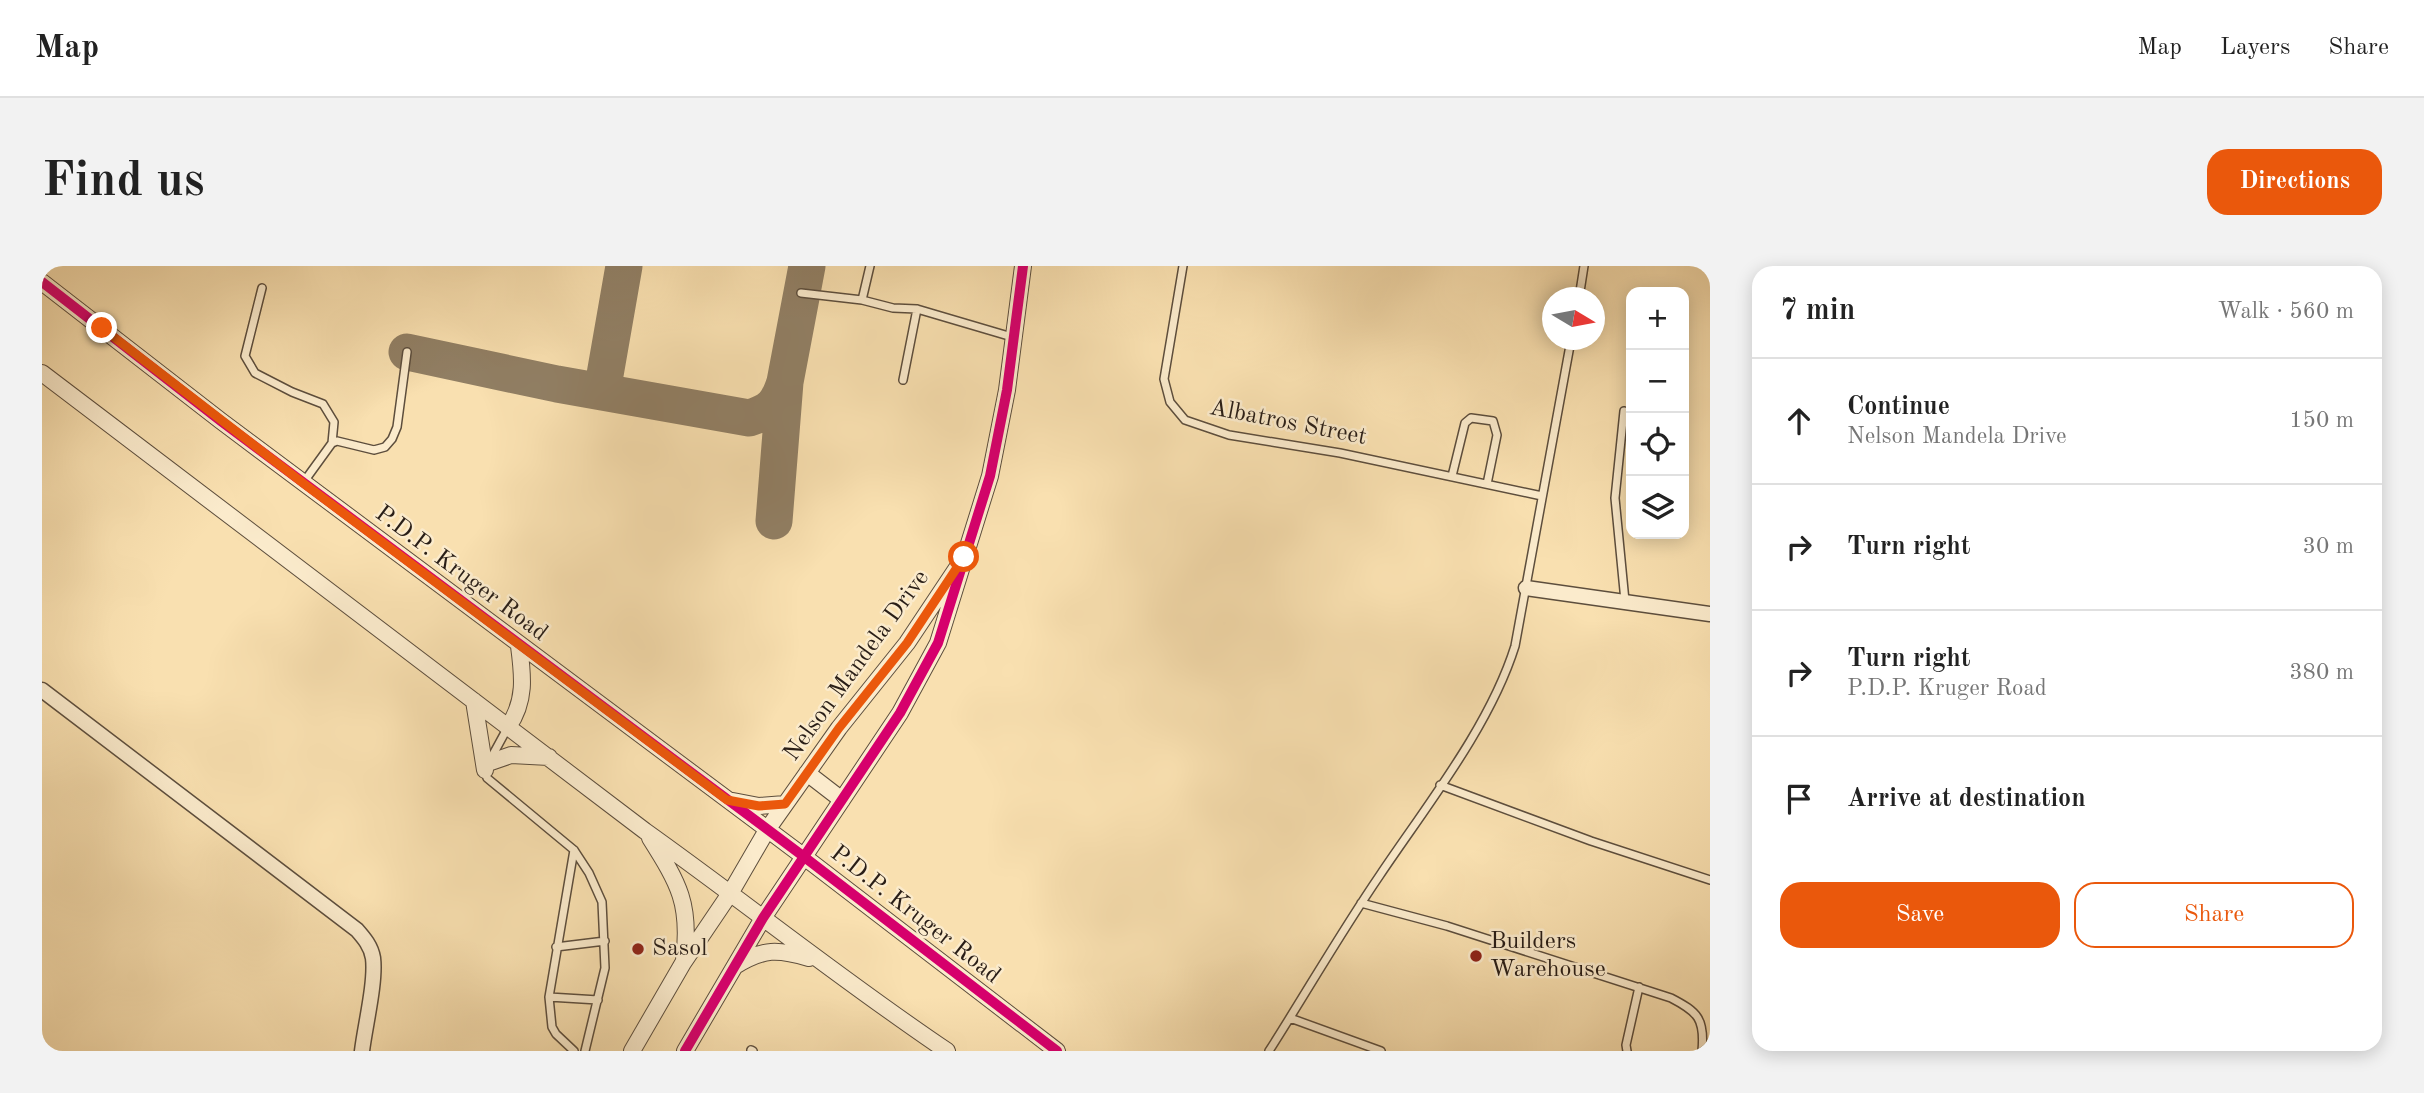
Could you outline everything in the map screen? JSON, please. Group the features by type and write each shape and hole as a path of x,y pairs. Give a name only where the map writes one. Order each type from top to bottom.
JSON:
{"street":[{"name":"Nelson Mandela Drive","path":"685,1051 763,918 900,713 926,669 947,619 990,475 1007,390 1023,266"},
{"name":"P.D.P. Kruger Road","path":"42,282 303,483 803,856 1057,1051"},
{"path":"42,373 645,831 731,892 819,961 947,1051"},
{"name":"Nelson Mandela Drive","path":"632,1051 683,963 731,892 767,830 839,728 907,643 964,557"},
{"path":"1526,588 1710,614"},
{"path":"508,727 522,698 523,672 519,646"},
{"path":"42,690 357,930 368,942 373,957 373,972 362,1051"},
{"path":"474,701 486,766 511,755 549,757"},
{"path":"807,773 842,800"},
{"path":"727,800 759,806 785,804"},
{"path":"645,831 674,877 682,896 687,930 683,963"},
{"path":"734,966 768,951 790,953 819,961"}],"lane":[{"path":"862,300 870,266"},
{"name":"Albatros Street","path":"1183,266 1164,379 1170,402 1185,420 1229,435 1340,453 1542,496"},
{"path":"1581,287 1584,266"},
{"path":"262,288 245,356 256,373 292,392 323,404 334,422 332,443 303,483"},
{"path":"802,293 862,300 893,308 916,309 1014,337"},
{"path":"903,380 916,309"},
{"path":"1269,1051 1361,903 1476,729 1507,669 1515,646 1569,350"},
{"path":"332,443 337,441 374,450 385,447 392,439 397,427 407,352"},
{"path":"1625,411 1615,498 1625,603"},
{"path":"1452,476 1465,422 1471,418 1493,421 1497,435 1488,484"},
{"path":"508,727 486,766 487,778 574,850 589,873 602,902 606,968 585,1051"},
{"path":"1440,785 1591,841 1710,880"},
{"path":"574,850 549,997 552,1027 574,1051"},
{"path":"1361,903 1447,926 1671,998 1693,1009 1699,1018 1704,1034 1702,1051"},
{"path":"556,947 605,942"},
{"path":"1627,1051 1639,987"},
{"path":"549,997 598,1000"},
{"path":"1290,1018 1381,1051"}],"taxiway":[{"path":"602,392 624,266"},
{"path":"407,352 557,384 749,418 769,409 782,390 807,266"},
{"path":"774,521 785,382"}],"cycle path":[{"path":"685,1051 763,918 900,713 938,643 990,476 1007,390 1023,266"},
{"path":"42,282 221,421 803,856 1057,1051"}],"place":[{"name":"Sasol","path":"638,949"},
{"name":"Builders Warehouse","path":"1476,956"}],"route":[{"path":"102,328 303,483 727,800 768,807 785,804 839,728 907,643 964,557"}]}
